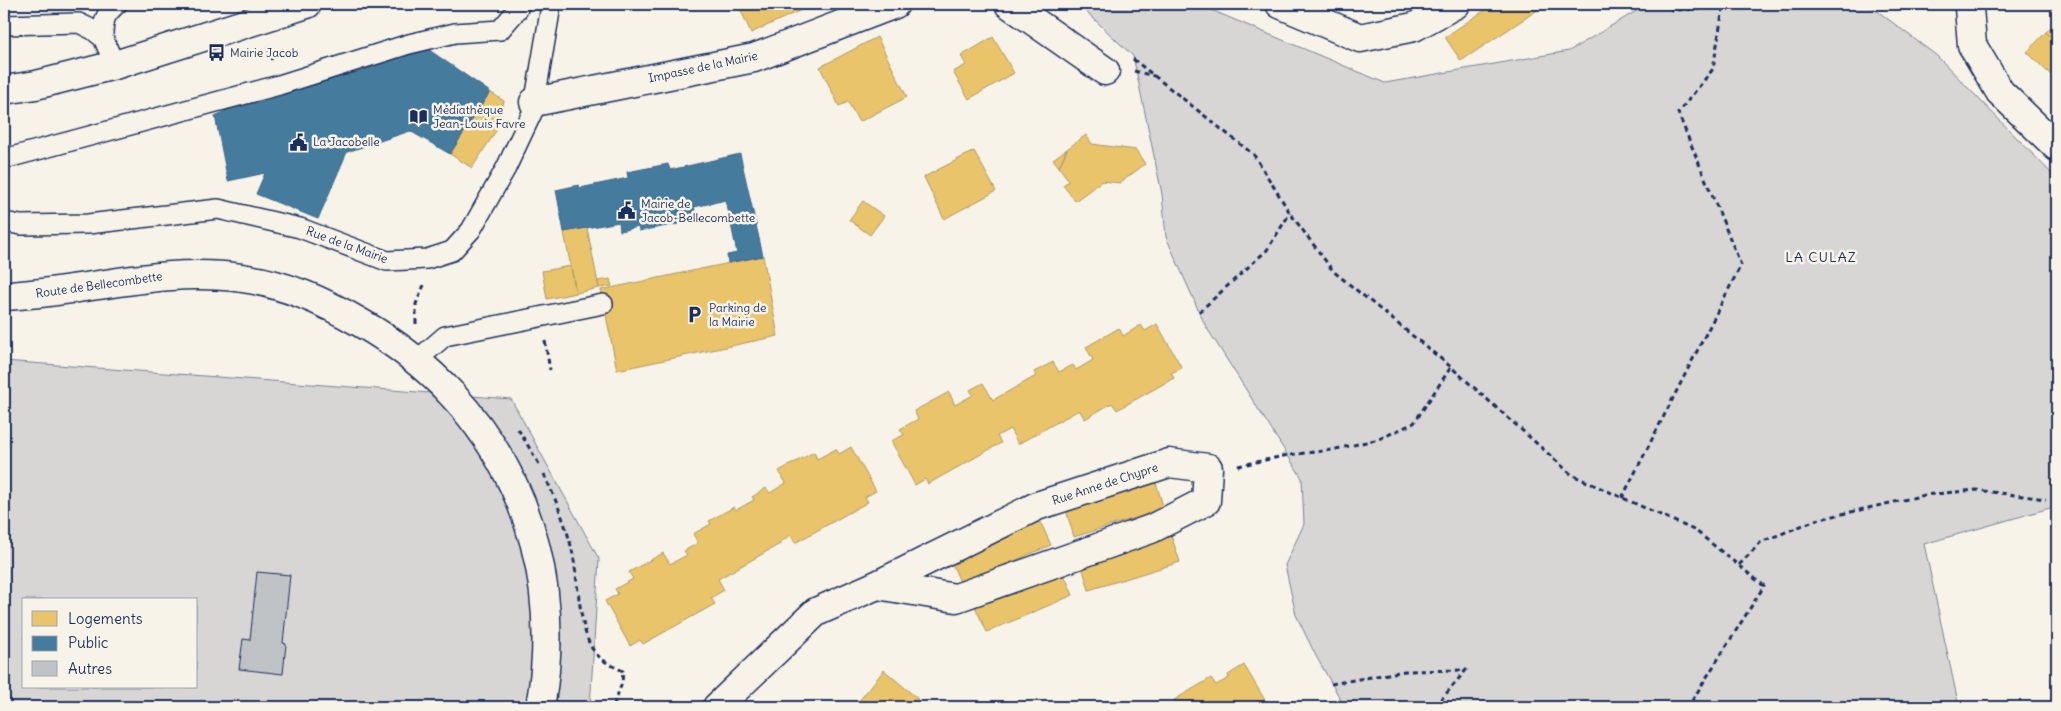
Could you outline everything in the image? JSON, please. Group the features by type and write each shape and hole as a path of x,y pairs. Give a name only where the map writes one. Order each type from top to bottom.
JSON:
{"street":[{"path":"4,90 36,85 115,64 307,4"},
{"name":"Impasse de la Mairie","path":"534,102 754,58 895,4"},
{"path":"1009,4 1105,71"},
{"path":"1280,4 1360,38 1414,27 1456,4"},
{"path":"1971,4 1969,8 1972,45 2000,92 2057,146"},
{"name":"Route de Bellecombette","path":"4,296 156,276 196,275 240,278 278,285 328,304 381,334 417,360 460,402 478,423 508,474 530,528 539,562 547,621 547,656 540,707"},
{"name":"Rue Anne de Chypre","path":"718,707 816,612 1037,506 1169,463 1208,468"},
{"path":"877,584 956,598 1151,529 1206,501 1208,468"}],"lane":[{"path":"115,64 103,38 103,23 108,12 117,4"},
{"path":"4,159 279,85 409,44 455,33 500,30 518,9 519,4"},
{"path":"452,251 470,230 506,168 533,111 550,12 549,4"},
{"path":"4,24 79,23 103,38"},
{"name":"Rue de la Mairie","path":"4,222 21,225 88,224 218,209 300,228 387,261 427,259 452,251"},
{"path":"417,360 445,336 603,304"}],"path":[{"path":"1622,498 1741,265 1678,113 1713,69 1723,8 1672,10 1669,4"},
{"path":"1126,53 1254,155 1290,214 1333,271 1451,367 1572,475 1696,531 1764,586 1688,707"},
{"path":"1199,312 1267,250 1290,214"},
{"path":"417,360 416,304 425,281 450,266 452,251"},
{"path":"1208,468 1220,470 1288,455 1332,450 1379,439 1414,422 1451,367"},
{"path":"1739,565 1761,542 1816,520 1925,495 1976,490 2046,499"},
{"path":"1331,684 1405,671 1466,670 1436,707"}],"shaded area":[{"path":"1078,4 1197,4 1385,83 1569,51 1648,4 1868,4 1937,56 2057,179 2057,506 1924,544 1959,707 1345,707 1316,656 1296,615 1285,565 1304,524 1302,478 1205,325 1166,237 1162,194 1133,56"},
{"path":"4,361 511,399 599,559 590,707 4,707"}],"building: Logements":[{"path":"738,4 811,4 812,5 751,33"},
{"path":"1494,4 1545,5 1461,61 1445,37"},
{"path":"2057,21 2057,34 2053,39 2046,32"},
{"path":"2046,32 2053,39 2057,34 2057,81 2027,52"},
{"path":"877,37 907,97 859,122 848,102 839,106 820,67"},
{"path":"993,37 1014,73 969,99 953,72 966,65 961,56"},
{"path":"490,92 504,101 496,131 472,168 450,154"},
{"path":"1086,135 1092,144 1136,150 1145,164 1120,183 1102,181 1075,201 1063,185 1069,181 1059,167 1067,149"},
{"path":"1067,149 1059,167 1053,159"},
{"path":"974,151 996,191 944,219 924,177"},
{"path":"863,201 884,216 870,235 849,220"},
{"path":"587,228 599,288 576,293 564,232"},
{"name":"Parking de la Mairie","path":"763,256 778,336 617,370 601,290"},
{"path":"571,266 576,293 547,299 542,271"},
{"path":"610,279 612,286 599,288 598,281"},
{"path":"1157,324 1182,368 1171,373 1174,378 1117,410 1112,403 1085,419 1079,410 1018,444 1010,429 997,436 1001,443 928,484 925,479 915,485 891,441 904,435 900,429 918,419 914,411 949,392 955,405 973,395 970,390 983,383 993,400 1036,376 1034,372 1053,362 1059,372 1073,365 1076,370 1093,360 1086,347 1119,328 1123,336 1141,325 1145,331"},
{"path":"851,447 876,491 865,497 868,502 795,543 791,535 780,544 718,579 724,590 711,598 715,604 643,644 640,640 630,646 605,601 618,594 615,589 633,579 629,572 663,553 670,564 687,555 684,551 698,543 693,534 711,524 709,521 734,507 736,510 754,500 752,497 766,488 770,493 786,483 779,471 814,452 817,459 836,449 839,454"},
{"path":"1156,483 1164,509 1074,537 1066,510"},
{"path":"1039,519 1051,545 961,584 950,559"},
{"path":"1171,535 1180,562 1089,590 1081,563"},
{"path":"1062,570 1073,595 987,632 975,607"},
{"path":"1244,665 1269,707 1174,707 1177,706 1174,700 1211,678 1216,685 1229,678 1228,675"},
{"path":"884,670 918,699 911,707 854,707"}],"building: Public":[{"name":"La Jacobelle","path":"422,45 490,92 450,154 410,131 347,152 318,219 256,194 265,173 228,181 215,116 251,99 362,71"},
{"name":"Mairie de Jacob-Bellecombette","path":"740,154 763,256 728,263 727,255 737,253 726,200 694,207 696,215 677,219 678,224 639,231 638,227 620,231 619,222 564,232 556,190 579,185 580,188 628,178 627,172 668,164 670,170"}],"building: Autres":[{"path":"257,572 290,575 283,643 286,644 283,674 239,669 243,639 250,640"}],"place":[{"name":"Mairie Jacob","path":"216,53"},
{"name":"Médiathèque Jean-Louis Favre","path":"419,117"},
{"name":"La Jacobelle","path":"299,142"},
{"name":"Mairie de Jacob-Bellecombette","path":"627,211"},
{"name":"Parking de la Mairie","path":"695,315"}],"district":[{"name":"LA CULAZ","path":"1821,257"}]}
